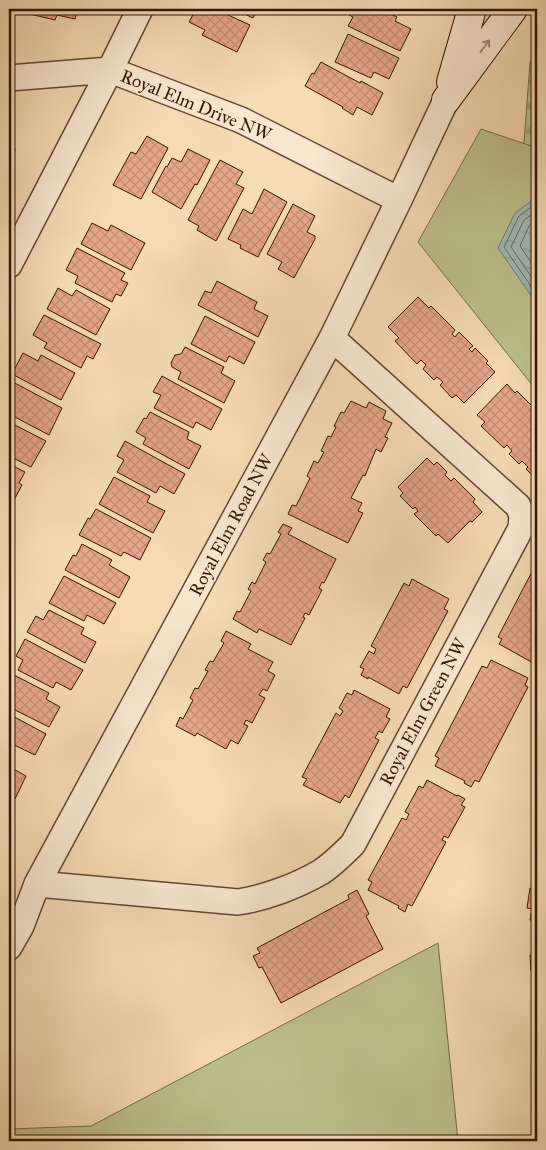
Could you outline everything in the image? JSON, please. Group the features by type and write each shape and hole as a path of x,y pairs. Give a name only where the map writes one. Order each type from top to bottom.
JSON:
{"street":[{"path":"9,266 140,9"},
{"name":"Royal Elm Road NW","path":"9,948 21,926 37,884 332,338 446,100 472,9"},
{"name":"Royal Elm Road NW","path":"446,100 513,9"},
{"name":"Royal Elm Drive NW","path":"9,78 110,70 241,120 399,200"},
{"name":"Royal Elm Green NW","path":"37,884 238,902 268,896 321,872 337,860 353,844 521,528 522,515 518,506 332,338"}],"green space":[{"path":"537,47 537,168 523,156 530,63"},
{"path":"481,129 537,148 537,391 418,242"},
{"path":"438,943 458,1141 9,1141 9,1129 91,1126"}],"water":[{"path":"537,197 537,304 498,248 515,213"}],"building":[{"path":"17,9 77,9 77,13 75,19 57,15 55,20 17,11"},
{"path":"196,9 215,9 250,25 237,52 202,35 205,30 189,22"},
{"path":"234,9 258,9 253,18"},
{"path":"352,9 380,9 397,17 395,21 411,29 400,51 348,26 353,17 349,15"},
{"path":"348,34 399,58 389,79 374,72 371,78 335,62"},
{"path":"321,62 383,93 372,115 357,107 353,115 343,107 305,86"},
{"path":"147,136 168,148 141,199 113,185 131,152 136,154"},
{"path":"9,147 15,148 12,189 9,189"},
{"path":"188,149 210,160 197,185 195,184 181,209 152,192 172,158 181,162"},
{"path":"220,160 243,172 236,184 244,188 216,241 197,230 199,226 188,220"},
{"path":"264,189 287,202 258,257 240,248 241,245 228,239 243,209 252,214"},
{"path":"293,204 315,216 307,232 315,236 315,239 294,278 278,269 282,262 267,254"},
{"path":"92,223 108,231 111,225 145,243 131,270 81,244"},
{"path":"77,248 125,273 121,280 128,283 121,296 116,294 112,302 75,283 78,276 66,270"},
{"path":"217,281 257,302 254,309 268,316 258,337 198,305 205,291 211,293"},
{"path":"58,288 72,296 76,290 110,309 96,335 47,309"},
{"path":"418,297 429,308 431,306 455,330 452,334 455,337 459,332 473,346 469,349 472,352 475,348 488,361 486,363 495,372 464,403 456,395 452,398 440,385 443,382 437,377 434,380 423,369 426,365 421,360 417,364 395,341 399,338 388,327"},
{"path":"44,315 101,344 93,359 87,356 81,368 44,348 47,343 33,335"},
{"path":"205,316 255,342 244,364 229,356 226,362 191,344"},
{"path":"185,347 224,367 221,373 235,381 224,403 178,379 181,372 172,367 171,363 175,355 181,354"},
{"path":"23,353 38,361 41,355 75,373 61,400 12,374"},
{"path":"162,376 222,409 211,430 196,422 193,428 154,408 161,395 153,392"},
{"path":"9,380 62,408 49,435 11,415 13,410 9,408"},
{"path":"507,384 537,411 537,480 526,469 528,467 522,461 519,464 509,454 512,451 507,445 504,448 481,426 485,422 477,415"},
{"path":"351,401 366,408 369,402 386,411 383,419 392,423 385,437 388,438 381,452 376,449 365,476 363,475 351,498 362,503 358,511 363,513 348,543 288,514 292,505 296,506 310,478 307,476 314,461 318,463 324,452 321,451 328,436 331,437 341,412 344,413"},
{"path":"150,412 189,432 187,439 201,446 189,469 143,444 146,438 136,432"},
{"path":"9,422 46,441 31,467 9,456"},
{"path":"125,441 185,474 174,494 160,486 156,493 117,472 124,460 117,456"},
{"path":"427,458 434,465 437,462 447,472 445,475 451,481 454,478 475,499 473,502 482,512 448,543 438,534 436,536 414,514 418,511 415,507 413,509 400,496 403,493 398,487"},
{"path":"9,464 25,472 19,483 22,485 14,500 9,498"},
{"path":"114,477 150,496 147,502 165,511 153,533 99,504"},
{"path":"96,509 151,538 140,560 124,552 121,556 79,535 88,518 90,519"},
{"path":"283,524 292,528 288,534 336,559 324,583 322,582 319,588 322,590 309,615 305,613 303,617 305,618 291,645 259,629 257,633 233,619 237,611 240,612 251,591 248,589 252,582 255,584 266,562 263,560 267,553 270,554 281,534 278,532"},
{"path":"82,544 112,560 109,565 130,577 119,598 65,570 73,555 76,556"},
{"path":"537,562 537,660 535,664 499,644 502,639 498,637"},
{"path":"64,576 116,603 104,624 87,615 84,621 49,603"},
{"path":"412,579 449,599 444,609 448,611 407,688 403,686 399,694 361,675 364,669 360,667 369,651 374,654 376,649 371,646 404,583 409,586"},
{"path":"49,610 84,628 81,634 96,642 85,663 27,632 36,616 43,620"},
{"path":"226,631 251,644 248,649 273,662 268,671 275,675 267,691 263,689 259,695 265,698 252,723 246,720 244,724 248,726 238,744 231,740 226,749 197,733 195,736 176,726 180,717 183,719 193,700 190,698 195,688 198,689 208,671 205,670 210,661 213,662 224,643 221,641"},
{"path":"25,639 83,670 71,690 56,682 53,688 18,670 23,660 16,656"},
{"path":"491,660 528,678 525,685 528,687 479,782 475,780 471,787 464,783 465,781 435,766 439,758 435,756 482,666 487,668"},
{"path":"10,673 49,693 46,699 60,707 49,727 9,707"},
{"path":"354,690 390,709 386,717 390,719 382,733 379,731 375,738 379,740 349,798 345,795 340,803 303,785 307,779 302,777 336,713 340,716 343,711 339,708 347,693 352,695"},
{"path":"9,714 46,734 35,755 14,745 9,747"},
{"path":"9,756 14,759 10,767 26,776 15,799 9,796"},
{"path":"427,780 465,799 461,805 465,807 448,838 444,836 442,840 446,842 412,906 408,904 405,912 398,908 399,906 368,890 372,882 368,880 402,818 406,820 409,814 405,812 419,786 423,788"},
{"path":"537,881 537,921 530,920 532,909 527,908 530,888 536,889"},
{"path":"357,890 369,914 366,916 383,949 281,1003 262,967 259,968 253,956 260,953 257,948 349,899 348,895"},
{"path":"534,940 537,940 537,988 536,973 531,971 530,955 535,952"}]}
